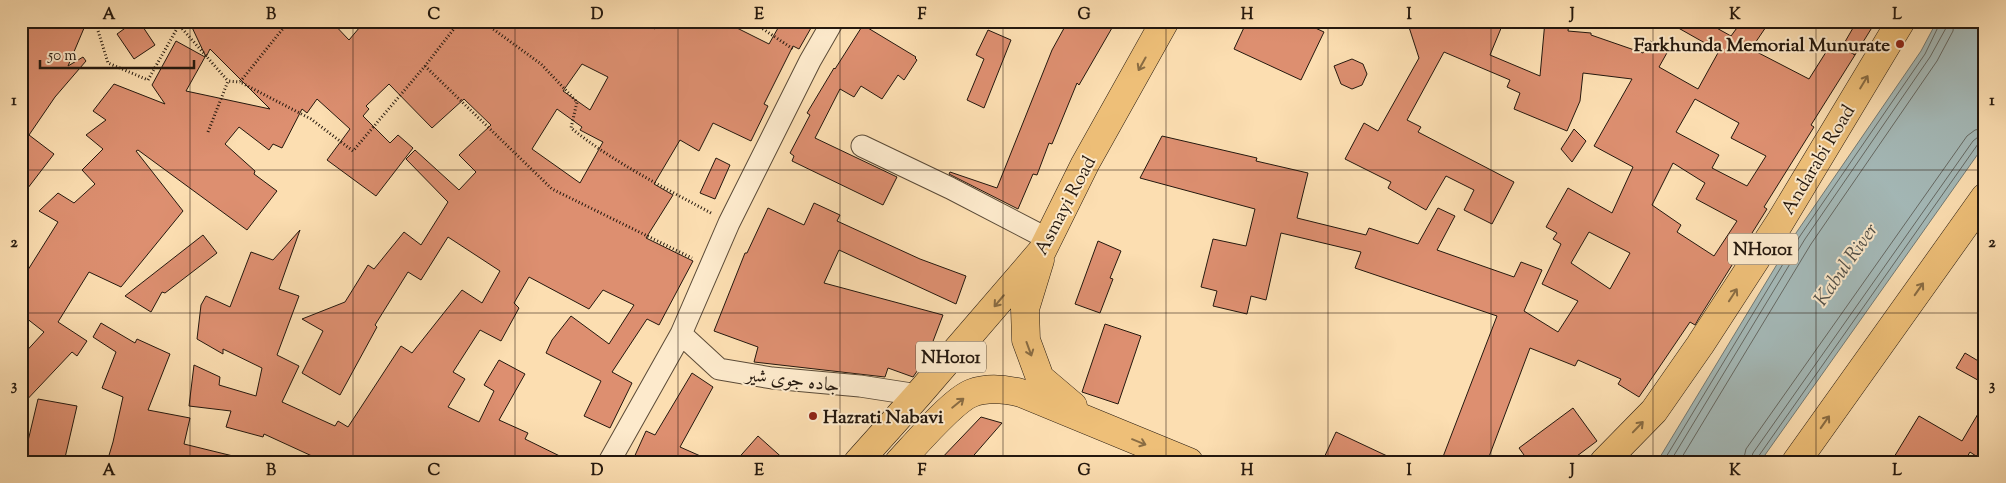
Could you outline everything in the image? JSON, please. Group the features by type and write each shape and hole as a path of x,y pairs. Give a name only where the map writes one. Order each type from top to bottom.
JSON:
{"main road":[{"name":"Asmayi Road","path":"858,462 918,395 1045,245 1085,164 1165,21"},
{"name":"Andarabi Road","path":"1604,462 1654,411 1700,345 1780,222 1900,21"},
{"path":"1796,462 1985,196"},
{"path":"1045,245 1025,309 1026,340 1040,378 1094,424"},
{"name":"NH0101","path":"899,462 957,403 970,394 1001,389 1021,393 1189,462"}],"street":[{"path":"610,462 681,334 729,222 810,61 833,21"},
{"path":"862,146 1045,245"},
{"name":"جاده جوی شیر","path":"681,334 720,369 772,378 860,386 918,395"}],"path":[{"path":"95,21 108,62 148,80 179,24 183,21"},
{"path":"240,82 289,21"},
{"path":"179,24 228,81 240,82 311,119 354,151 460,21"},
{"path":"482,21 541,64 577,102 571,128 585,140 653,182 729,222"},
{"path":"751,21 810,61"},
{"path":"425,66 552,189 710,268"},
{"path":"208,132 228,81"}],"water":[{"name":"Kabul River","path":"1937,21 1985,21 1985,144 1760,462 1657,462 1796,233 1921,51"}],"building":[{"path":"21,21 87,21 68,66 83,57 86,61 55,97 29,135 54,154 21,197"},
{"path":"135,21 139,21 155,45 134,59 117,34"},
{"path":"189,21 331,21 349,40 365,21 640,21 655,29 659,21 723,21 769,44 782,21 815,21 799,49 793,46 764,104 768,106 751,141 713,123 699,151 680,140 654,184 673,195 646,238 693,261 659,325 647,319 612,372 632,383 610,428 584,416 601,381 546,353 552,340 571,316 609,344 634,305 603,290 589,309 529,277 514,303 519,308 501,341 480,330 453,372 465,379 448,407 479,422 494,391 484,385 499,360 525,374 499,420 528,433 525,439 572,462 325,462 264,434 263,437 226,427 231,411 189,406 194,365 220,377 219,385 256,396 262,368 223,349 223,354 197,339 201,305 206,296 230,307 251,252 273,260 300,230 279,289 299,296 277,355 299,366 282,402 335,426 338,421 348,427 401,346 412,353 462,290 482,303 500,271 448,237 421,280 408,272 375,325 377,327 340,395 302,373 323,331 302,319 345,302 368,265 374,269 404,232 421,245 448,202 406,159 415,150 459,190 476,172 459,155 491,125 464,99 432,128 389,84 366,106 369,109 363,116 390,143 398,135 413,148 376,196 327,160 350,129 317,99 307,113 302,109 282,148 273,144 269,150 239,127 225,144 255,171 254,174 277,191 247,230 138,150 136,151 183,211 121,287 89,272 58,322 87,341 77,356 72,352 21,406 21,382 27,373 21,368 21,357 44,332 21,314 21,281 58,222 39,211 58,193 74,203 95,184 82,170 103,149 86,135 106,120 93,111 114,84 165,104 152,85 176,41 205,57 186,91 270,109 210,49 206,57","holes":["582,64 608,77 590,110 563,91","557,109 582,127 580,130 603,142 580,183 532,149"]},
{"path":"1068,21 1116,21 1079,85 1077,83 1052,144 1049,143 1037,175 1033,174 1018,209 949,174 950,172 997,188 1052,50"},
{"path":"1247,21 1300,21 1324,32 1301,80 1234,49"},
{"path":"1407,21 1504,21 1490,55 1540,76 1545,21 1569,21 1568,31 1591,33 1591,35 1643,53 1650,41 1668,51 1659,67 1698,89 1719,51 1666,21 1704,21 1731,36 1742,21 1770,21 1751,49 1809,79 1833,41 1855,55 1811,125 1814,127 1764,207 1767,209 1695,325 1690,322 1639,397 1618,384 1621,379 1578,360 1575,366 1530,348 1487,462 1441,462 1497,316 1355,268 1361,252 1281,233 1266,300 1251,296 1247,314 1213,306 1217,291 1201,287 1213,239 1246,246 1255,209 1140,178 1162,136 1257,158 1256,161 1308,173 1297,218 1366,235 1369,228 1418,244 1438,208 1455,216 1437,250 1514,277 1521,262 1542,270 1524,311 1558,332 1578,301 1542,284 1561,244 1553,239 1557,233 1546,227 1568,188 1612,213 1633,167 1594,146 1632,79 1583,73 1580,101 1567,131 1514,109 1520,93 1507,87 1510,80 1444,52 1407,120 1421,127 1418,132 1514,182 1492,224 1464,210 1474,190 1446,176 1426,210 1388,188 1391,182 1345,159 1364,123 1378,131 1419,58","holes":["1695,99 1739,123 1731,138 1766,156 1747,186 1712,168 1719,155 1676,132","1673,163 1705,183 1696,199 1737,221 1714,256 1677,232 1681,225 1652,205","1589,232 1630,253 1610,289 1571,263"]},
{"path":"1857,21 1876,21 1855,55 1842,47"},
{"path":"863,25 916,57 917,60 904,80 898,75 882,99 861,86 854,97 840,89 815,138 897,177 883,205 792,161 794,156 790,153 810,115 807,113"},
{"path":"988,30 1011,40 984,108 967,100 984,59 976,55"},
{"path":"1352,59 1363,64 1367,74 1362,85 1352,89 1341,84 1334,66"},
{"path":"1574,129 1586,141 1572,162 1561,149"},
{"path":"716,158 730,165 715,199 700,193"},
{"path":"814,203 840,215 837,221 920,259 966,276 956,304 839,250 824,283 943,315 924,365 922,364 913,377 888,368 885,377 754,362 758,347 714,331 745,253 747,253 768,208 804,225"},
{"path":"203,235 217,253 165,293 162,292 151,312 125,296"},
{"path":"1098,241 1121,251 1110,278 1113,279 1100,313 1075,304"},
{"path":"101,323 135,343 137,339 170,354 148,410 190,418 184,444 233,456 232,462 107,462 123,397 102,388 116,352 93,337"},
{"path":"1105,324 1141,336 1118,404 1082,392"},
{"path":"1965,353 1985,365 1985,384 1956,368"},
{"path":"692,373 713,387 680,447 714,462 632,462 646,431 655,435"},
{"path":"38,399 77,406 64,462 23,462"},
{"path":"1985,402 1985,462 1970,452 1964,462 1891,462 1919,416 1962,441"},
{"path":"1573,408 1597,441 1569,462 1529,462 1519,448"},
{"path":"981,417 1002,423 968,462 938,462"},
{"path":"1336,432 1400,462 1322,462"},
{"path":"758,436 787,462 735,462"}],"place":[{"name":"Farkhunda Memorial Munurate","path":"1900,44"},
{"name":"Hazrati Nabavi","path":"813,416"}]}
